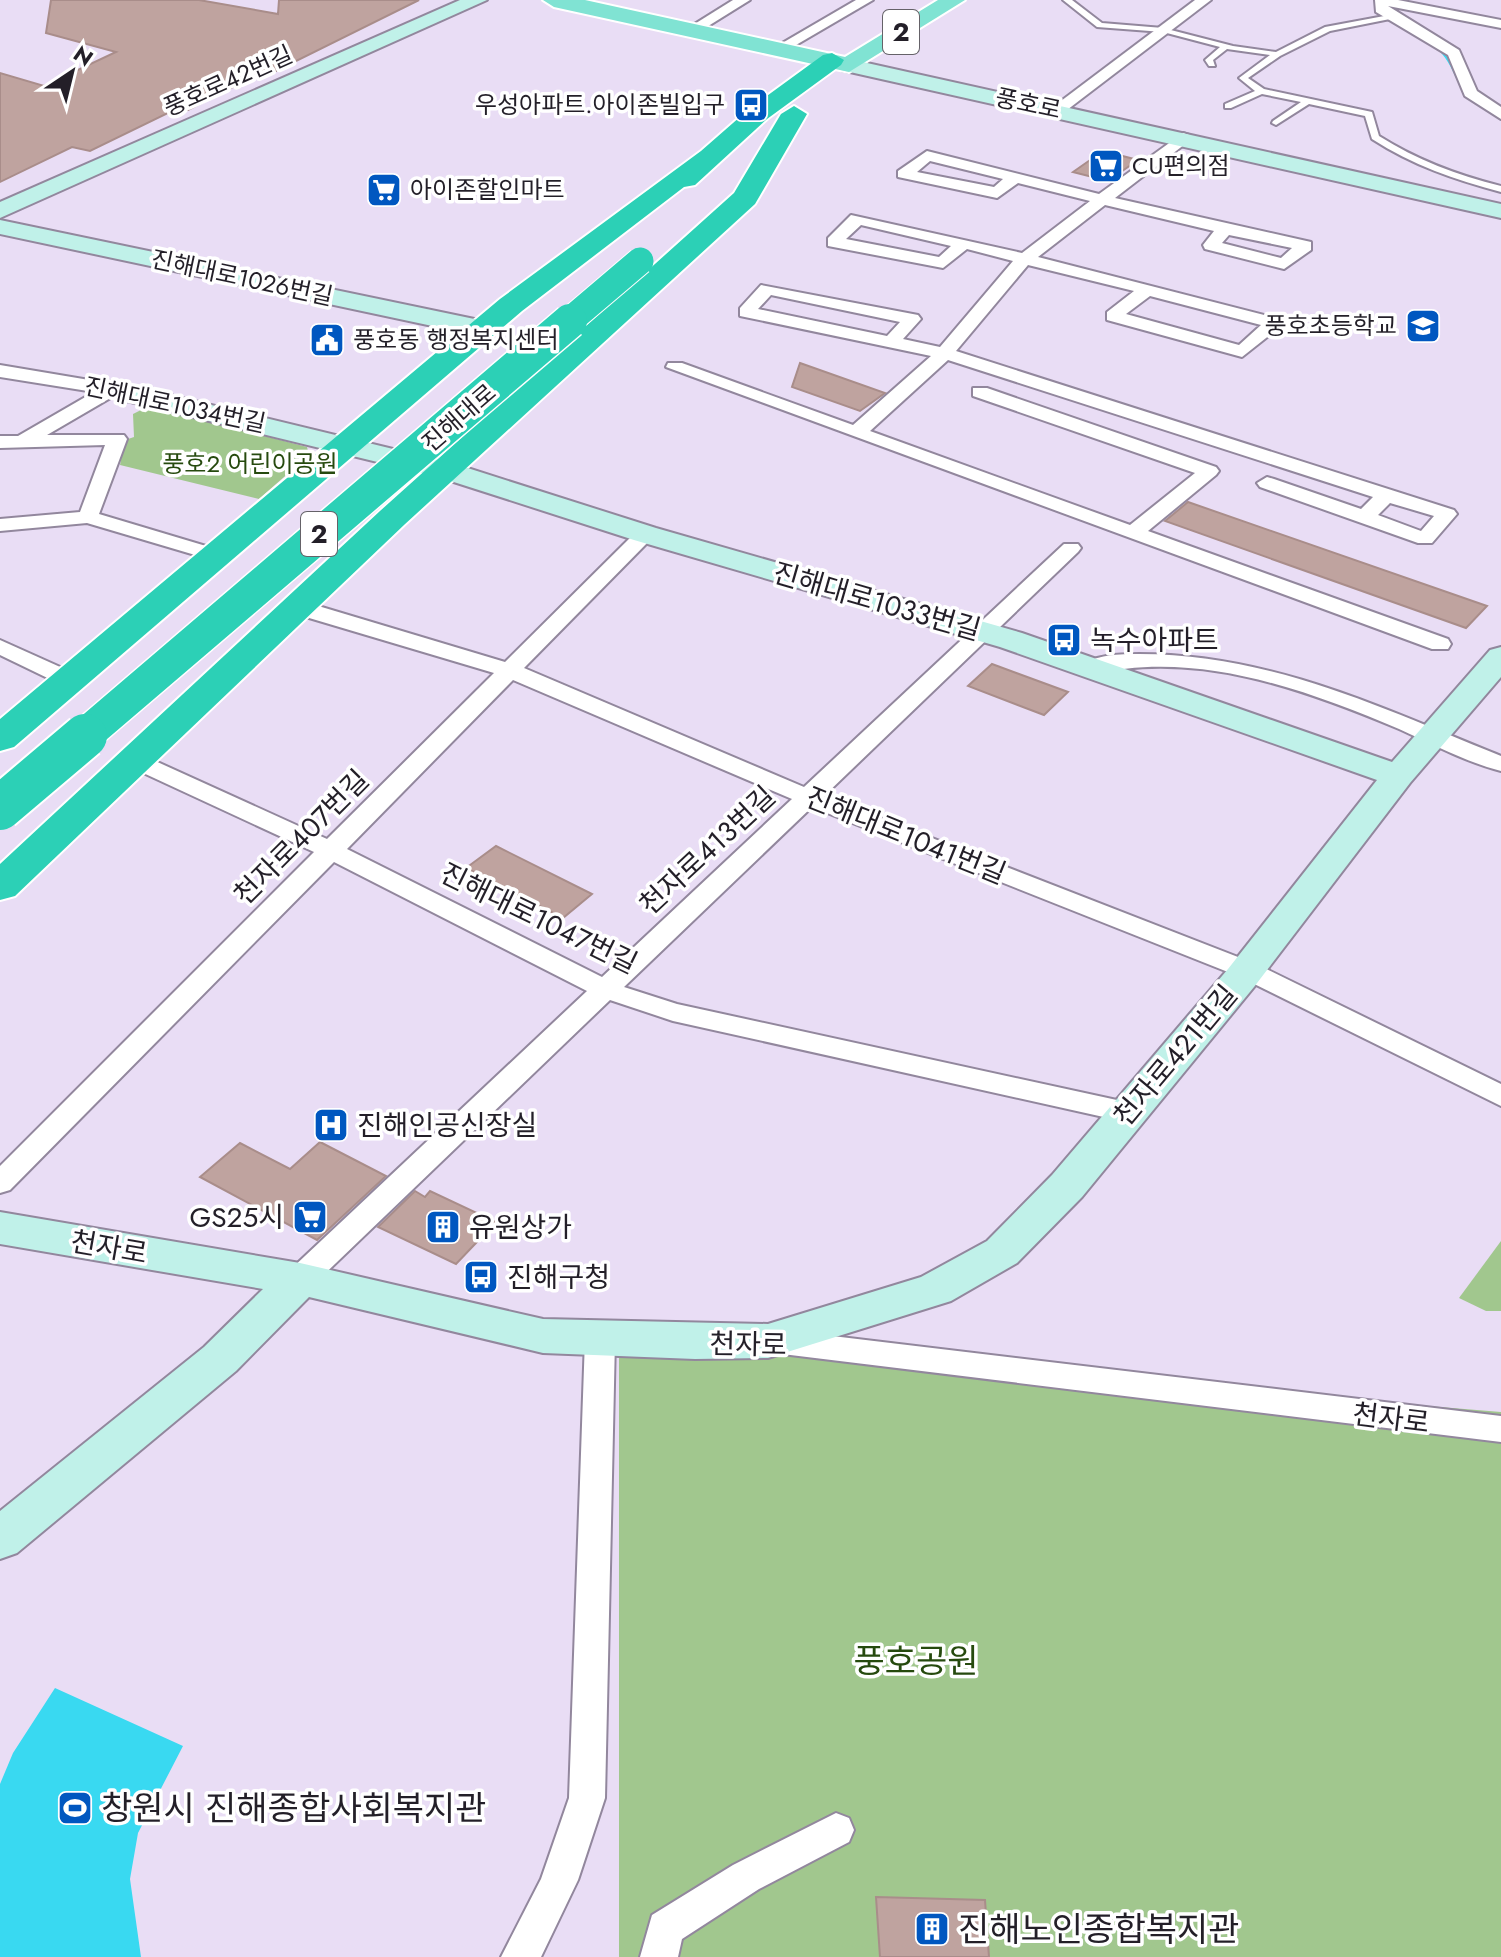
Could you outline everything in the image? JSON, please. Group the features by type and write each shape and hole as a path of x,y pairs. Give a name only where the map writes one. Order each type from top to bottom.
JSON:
{"highway":[{"name":"진해대로","path":"717,174 794,114 841,62"},
{"name":"진해대로","path":"0,808 627,257 841,62"},
{"path":"0,887 445,470 745,198 794,114"},
{"path":"0,739 484,329 717,174"},
{"name":"진해대로","path":"0,769 627,257"}],"main road":[{"name":"풍호로42번길","path":"0,211 477,0"},
{"name":"풍호로","path":"554,0 1501,211"},
{"name":"진해대로","path":"841,62 931,0"},
{"name":"진해대로","path":"841,62 954,0"},
{"name":"진해대로1026번길","path":"0,227 484,329"},
{"name":"진해대로1034번길","path":"112,389 350,445"},
{"name":"진해대로1033번길","path":"350,445 445,470 645,534 984,632 1398,776"},
{"name":"천자로421번길","path":"768,1341 810,1331 936,1289 1002,1252 1067,1186 1247,970 1398,776 1501,657"},
{"name":"천자로","path":"0,1228 300,1279 543,1336 768,1341"},
{"path":"0,1539 220,1359 300,1279"}],"street":[{"path":"692,30 743,0"},
{"path":"779,49 866,0"},
{"path":"1058,110 1204,0"},
{"path":"1501,24 1380,0 1381,9 1454,53 1470,93 1501,114"},
{"path":"857,432 944,353 1026,257 1183,138"},
{"path":"1015,177 997,193 904,174 927,156 1104,198 1224,230 1305,246 1284,264 1119,219"},
{"path":"964,243 943,263 834,242 857,219 964,243 1026,257 1148,289 1274,323 1242,352 1113,316 1148,289"},
{"path":"1211,245 1224,230"},
{"path":"891,342 912,319 767,289 746,312 944,353 1447,514 1425,539 1267,483"},
{"path":"675,367 1440,644"},
{"name":"진해대로1034번길","path":"0,371 112,389"},
{"path":"0,455 112,389"},
{"path":"980,392 1209,471 1133,533"},
{"path":"0,442 117,439 88,517"},
{"path":"1365,517 1386,495"},
{"path":"0,525 88,517 219,556"},
{"name":"천자로407번길","path":"0,1183 645,534"},
{"name":"천자로413번길","path":"300,1279 1071,548"},
{"name":"진해대로1041번길","path":"297,607 509,670 809,798 1247,970 1501,1096"},
{"path":"0,647 70,680"},
{"path":"1091,668 1134,660 1252,668 1345,696 1501,764"},
{"name":"진해대로1047번길","path":"134,760 330,850 606,990 673,1012 1126,1112"},
{"path":"520,1957 550,1905 568,1865 587,1798 600,1339"},
{"name":"천자로","path":"768,1341 1501,1429"},
{"path":"659,1957 665,1928 746,1877 836,1830"}],"lane":[{"path":"1067,0 1100,25 1163,30 1226,46 1277,54"},
{"path":"1392,16 1328,29 1277,54 1243,78 1261,91 1369,114 1375,137 1406,158 1441,173 1501,189"},
{"path":"1212,64 1209,60 1226,46"},
{"path":"1228,106 1261,91"},
{"path":"1276,123 1308,101"}],"green space":[{"name":"풍호2 어린이공원","path":"149,406 307,447 309,455 259,499 120,465 125,440 134,437 133,414"},
{"path":"1501,1241 1501,1311 1486,1311 1459,1298"},
{"name":"풍호공원","path":"619,1339 1501,1412 1501,1957 619,1957"}],"water":[{"name":"창원시 진해종합사회복지관","path":"55,1688 183,1746 138,1833 130,1879 141,1957 0,1957 0,1784 13,1753"}],"building":[{"path":"51,0 199,0 278,14 279,0 419,0 268,75 260,73 188,110 178,108 90,151 72,147 0,182 0,73 44,86 116,52 46,33"},
{"name":"CU편의점","path":"1103,151 1138,160 1108,181 1073,172"},
{"path":"800,363 885,393 860,411 792,387"},
{"path":"1188,502 1487,606 1466,628 1165,521"},
{"path":"992,664 1068,692 1044,715 968,686"},
{"path":"496,846 592,894 563,918 466,868"},
{"path":"320,1142 386,1176 317,1240 200,1177 240,1143 290,1169"},
{"name":"유원상가","path":"415,1191 425,1197 430,1191 496,1222 456,1264 378,1227"},
{"name":"진해노인종합복지관","path":"876,1897 985,1900 989,1957 880,1957"}],"waterway":[{"path":"1439,48 1473,99"}],"place":[{"name":"우성아파트.아이존빌입구","path":"751,105"},
{"name":"CU편의점","path":"1106,166"},
{"name":"아이존할인마트","path":"384,190"},
{"name":"풍호초등학교","path":"1423,326"},
{"name":"풍호동 행정복지센터","path":"327,340"},
{"name":"녹수아파트","path":"1064,640"},
{"name":"진해인공신장실","path":"331,1125"},
{"name":"GS25시","path":"310,1217"},
{"name":"유원상가","path":"443,1227"},
{"name":"진해구청","path":"481,1277"},
{"name":"창원시 진해종합사회복지관","path":"75,1808"},
{"name":"진해노인종합복지관","path":"932,1929"}]}
